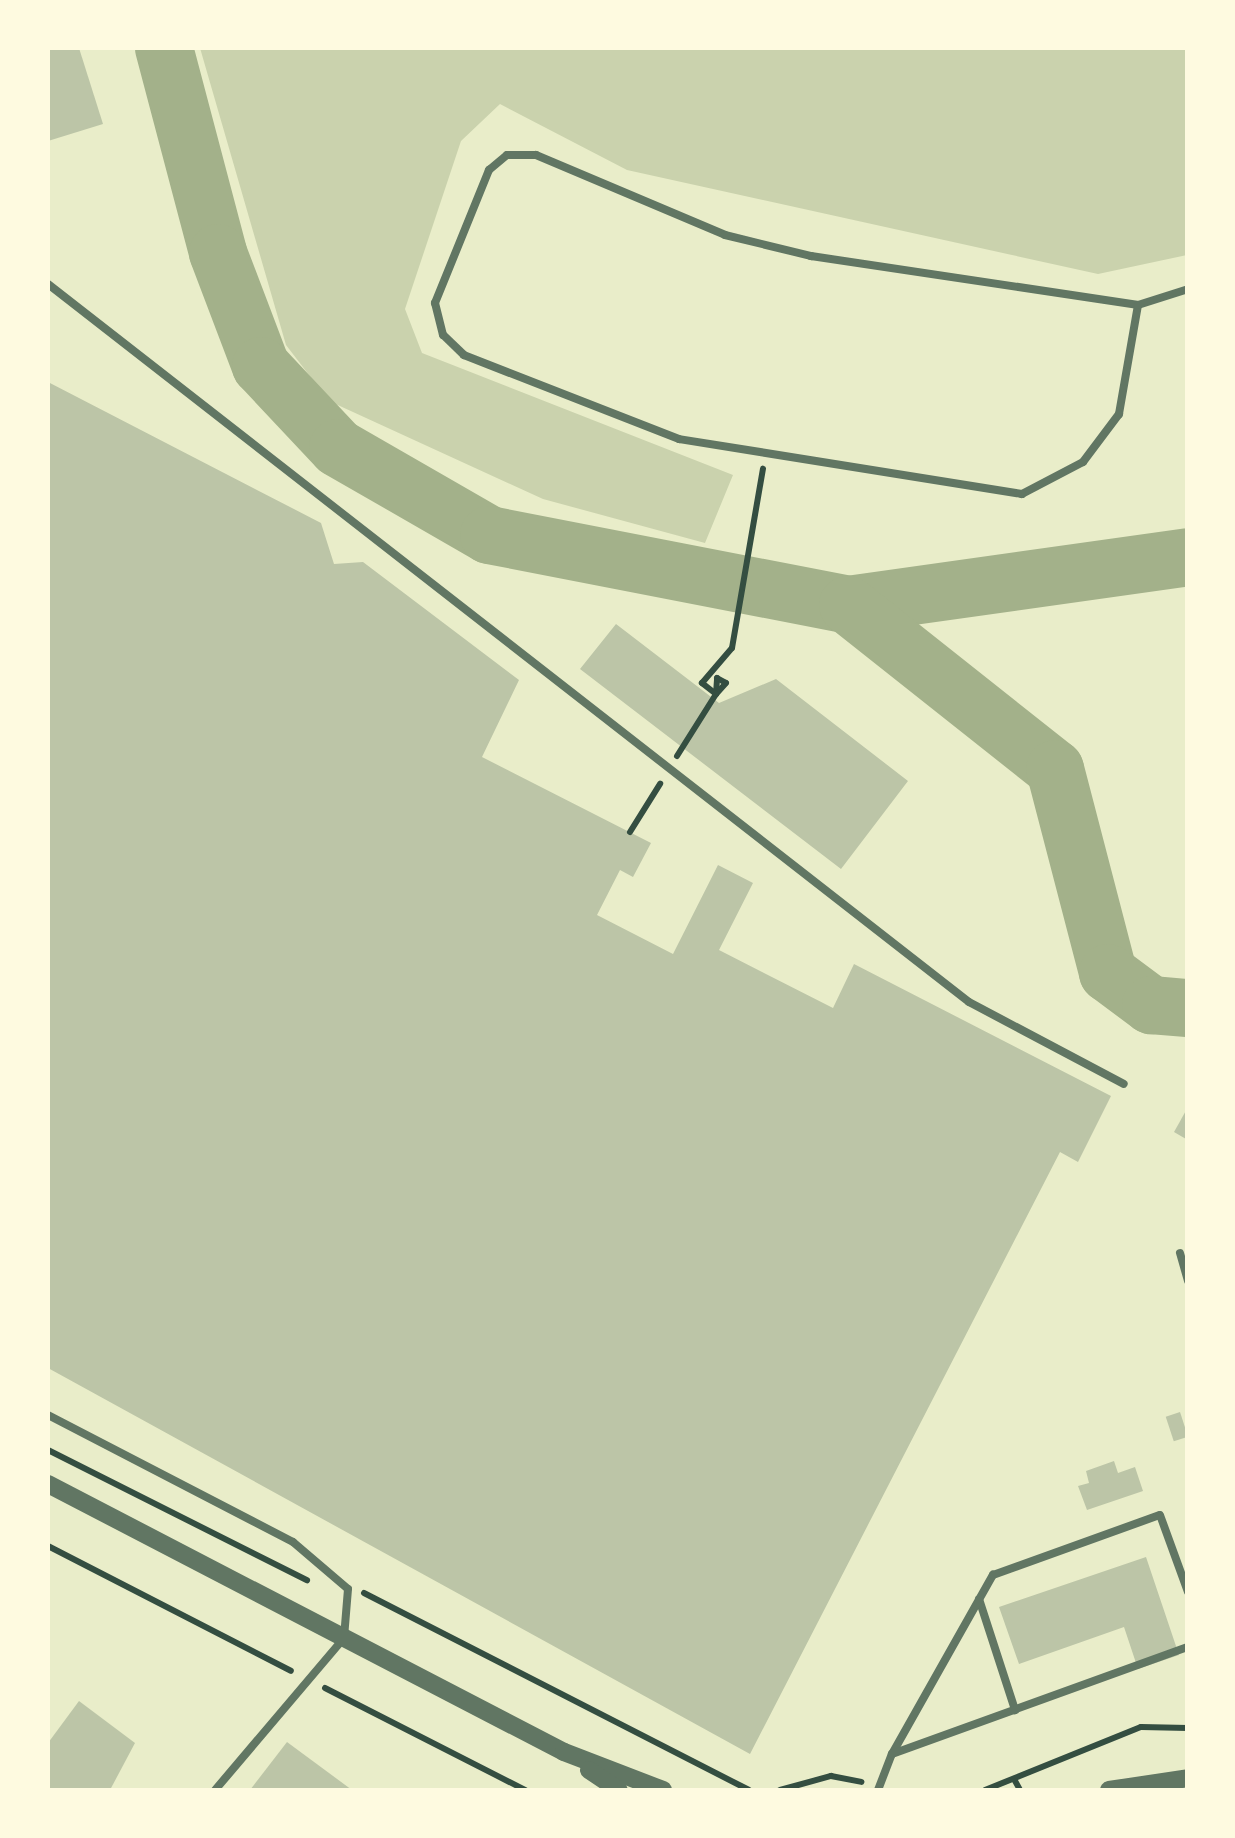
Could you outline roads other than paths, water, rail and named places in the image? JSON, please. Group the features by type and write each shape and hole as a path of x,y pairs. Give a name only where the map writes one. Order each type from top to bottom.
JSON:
{"street":[{"path":"48,1484 564,1752 663,1790"},
{"path":"564,1752 619,1790"},
{"path":"1109,1790 1188,1778 1170,1790"}],"lane":[{"path":"1138,305 1119,414 1084,462 1022,494 765,458 679,439 464,355 443,335 435,303 489,170 506,155 536,155 726,235 1138,305 1188,289"},
{"path":"48,284 969,1002 1124,1084"},
{"path":"1180,1253 1188,1281"},
{"path":"48,1414 294,1542 348,1589 344,1638 215,1790"},
{"path":"878,1788 892,1754 992,1575 1160,1514 1188,1592"},
{"path":"979,1599 1015,1710"},
{"path":"892,1754 1188,1648"}],"waterway":[{"path":"164,48 218,253 261,366 338,448 489,535 848,605 1188,557"},
{"path":"848,605 1055,769 1108,973 1151,1005 1188,1008"}]}
